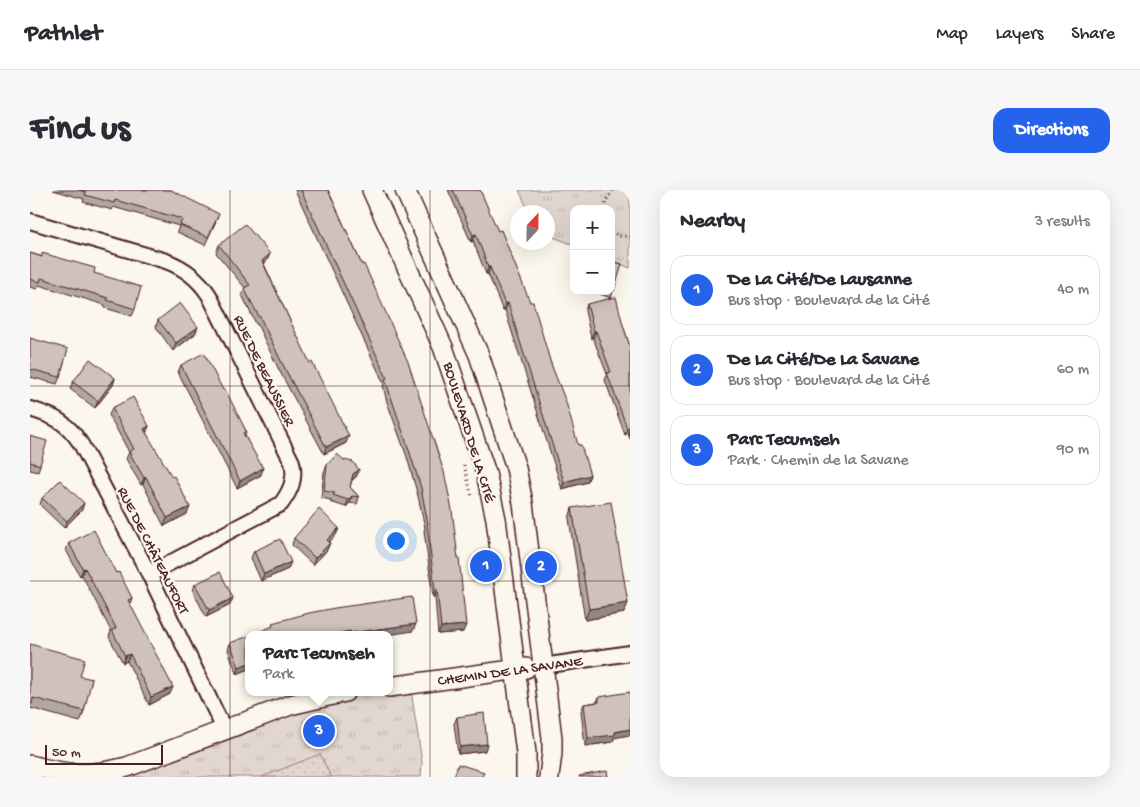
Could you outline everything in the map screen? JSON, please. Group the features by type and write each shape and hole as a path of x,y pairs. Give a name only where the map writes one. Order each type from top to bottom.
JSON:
{"street":[{"name":"BOULEVARD DE LA CITÉ","path":"372,190 443,347 486,473 496,520 526,753 526,777"},
{"name":"BOULEVARD DE LA CITÉ","path":"405,190 479,355 516,468 523,503 552,738 552,761 549,777"},
{"name":"RUE DE BEAUSSIER","path":"30,221 166,261 180,266 196,278 209,295 292,462 294,472 293,484 281,504 149,574"},
{"name":"RUE DE CHÂTEAUFORT","path":"30,409 56,418 75,434 149,574 224,729"},
{"name":"CHEMIN DE LA SAVANE","path":"393,686 630,653"},
{"path":"30,765 72,774 108,772 127,767 290,705 328,696"}],"path":[{"path":"605,205 612,190"},
{"path":"615,234 630,237"},
{"path":"462,457 474,505"}],"green space":[{"path":"519,190 630,190 630,268 615,262 615,205 570,205 570,243 555,238 555,205 526,205"},
{"path":"410,684 422,762 421,777 30,777 30,765 72,774 332,696 393,696 393,690"},
{"path":"320,754 331,777 262,777"}],"building":[{"path":"79,190 171,190 219,214 208,237 180,225 182,219 115,200 114,203 85,195 86,192"},
{"path":"301,190 328,190 408,362 444,472 459,558 466,625 441,627 428,524 421,488 385,379 387,378"},
{"path":"453,190 480,190 498,231 501,230 530,302 533,302 551,364 566,402 578,445 581,445 590,475 564,482 508,303 505,304 490,267 488,267 476,234 473,235"},
{"path":"245,224 270,254 262,261 310,363 312,362 349,436 326,447 244,288 250,285 219,245"},
{"path":"30,253 42,257 42,253 95,268 94,273 141,287 135,309 107,300 108,298 41,278 40,282 30,279"},
{"path":"615,262 622,264 615,288"},
{"path":"616,297 630,347 630,427 627,428 607,373 611,372 596,331 594,331 587,304"},
{"path":"180,303 198,327 176,343 158,320"},
{"path":"30,338 68,349 60,377 30,369"},
{"path":"204,353 223,390 225,389 246,431 243,433 263,468 240,481 181,365"},
{"path":"90,359 115,378 98,401 73,382"},
{"path":"133,397 149,426 144,429 172,477 174,476 190,507 167,518 146,477 144,478 129,452 134,449 112,408"},
{"path":"30,436 47,441 40,465 30,462"},
{"path":"337,454 344,460 353,462 359,470 353,474 350,487 359,497 352,496 348,500 333,495 335,493 324,491 327,465"},
{"path":"60,480 84,503 67,521 42,498"},
{"path":"611,502 628,603 589,609 572,508"},
{"path":"319,509 339,528 327,540 330,543 315,558 294,538"},
{"path":"94,530 116,573 119,572 132,598 128,600 173,687 151,697 130,654 125,656 112,630 116,628 85,568 83,569 69,543"},
{"path":"280,539 291,562 264,574 254,551"},
{"path":"220,572 233,598 209,610 195,584"},
{"path":"412,597 416,624 365,631 261,631 273,626 272,623 335,608"},
{"path":"245,637 245,665 239,667 230,643"},
{"path":"30,644 85,659 80,676 92,679 84,711 33,698 32,704 30,704"},
{"path":"630,692 630,729 615,732 615,735 588,738 584,704 599,702 599,697"},
{"path":"484,713 487,744 460,747 457,717"},
{"path":"458,764 484,772 482,777 454,777"},
{"path":"607,771 608,777 579,777 579,776"}],"place":[{"name":"De La Cité/De Lausanne","path":"486,566"},
{"name":"De La Cité/De La Savane","path":"541,567"},
{"name":"Parc Tecumseh","path":"319,731"}]}
